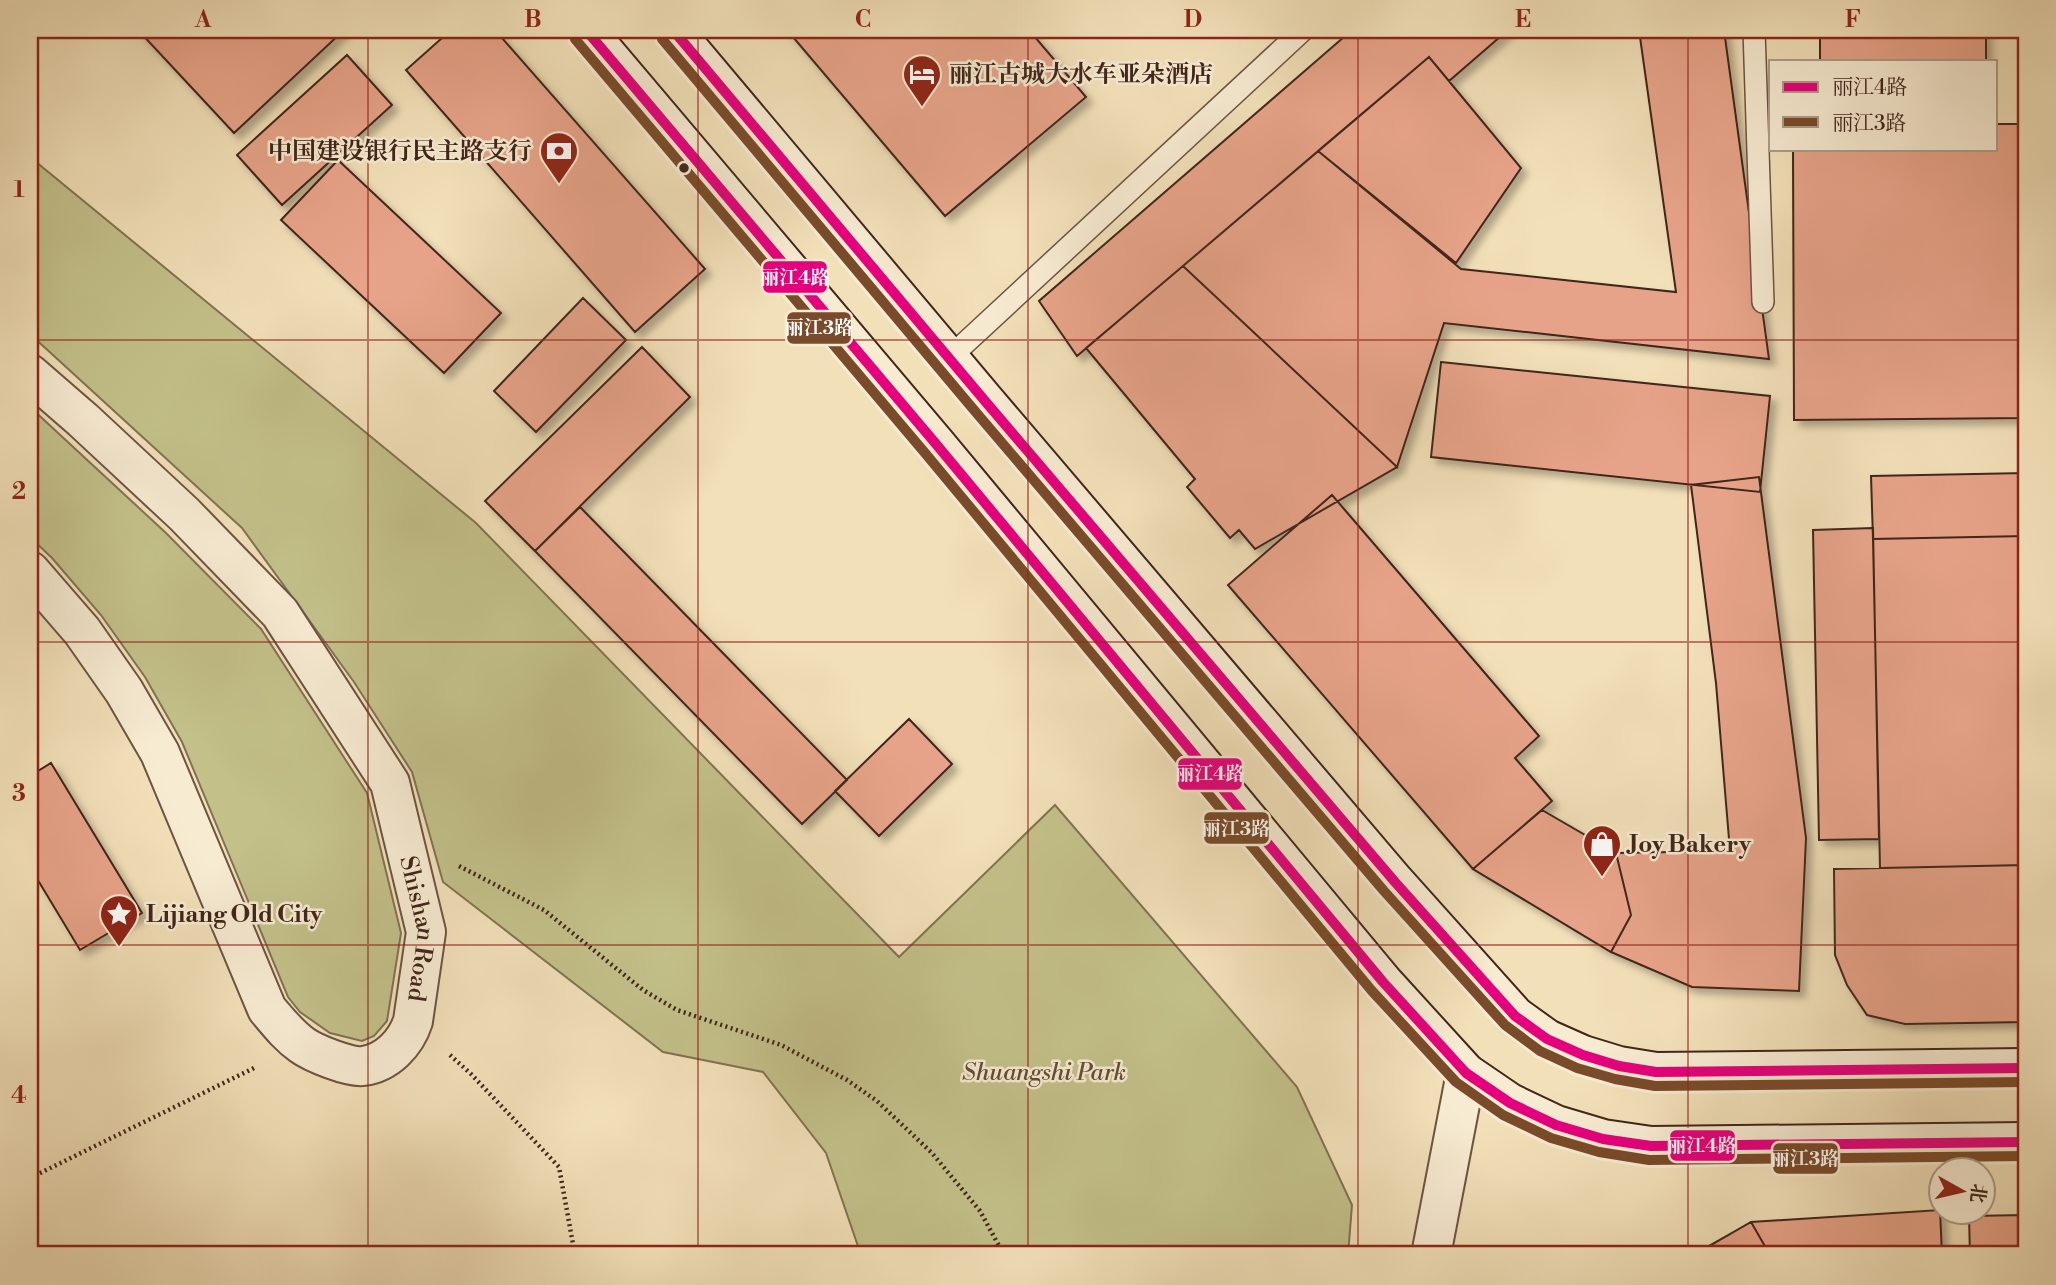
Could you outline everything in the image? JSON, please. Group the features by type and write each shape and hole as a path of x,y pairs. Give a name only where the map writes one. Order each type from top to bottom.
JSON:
{"main road":[{"path":"586,30 936,444 1383,982 1466,1073 1510,1103 1556,1125 1603,1139 1651,1146 2026,1142"},
{"path":"673,30 1395,883 1515,1016 1547,1039 1583,1055 1619,1066 1656,1072 2026,1068"},
{"name":"Shishan Road","path":"30,374 184,514 280,613 390,783 426,932 413,1021 409,1034 390,1056 362,1067 320,1056 283,1029 267,1009 154,742 124,691 82,631 30,571"},
{"path":"1431,1255 1466,1073"}],"lane":[{"path":"949,358 1303,30"},
{"path":"1754,30 1763,302"}],"path":[{"path":"402,836 544,910 643,990 677,1010 781,1045 847,1080 877,1101 932,1153 980,1211 1004,1255"},
{"path":"413,1021 471,1074 559,1167 575,1255"},
{"path":"30,1178 302,1045"}],"green space":[{"name":"Shuangshi Park","path":"30,157 476,523 899,957 1055,805 1297,1087 1352,1205 1348,1255 861,1255 826,1153 763,1072 663,1052 443,882 412,772 354,682 242,528 30,334"},
{"path":"30,407 166,533 261,629 367,793 401,933 387,1021 374,1036 362,1041 330,1033 300,1012 288,997 182,742 145,677 101,615 52,558 30,537"}],"building":[{"path":"138,30 344,30 234,133"},
{"path":"451,30 495,30 705,269 635,332 406,70"},
{"path":"787,30 1029,30 1086,97 945,216"},
{"path":"1352,30 1508,30 1449,81 1429,57 1077,356 1039,301"},
{"path":"1639,30 1724,30 1769,359 1444,323 1397,467 1183,266 1318,151 1461,269 1676,292"},
{"path":"1820,30 1986,30 1986,60 1820,60"},
{"path":"347,55 392,105 282,205 237,155"},
{"path":"1429,57 1521,168 1456,263 1318,151"},
{"path":"1996,124 2026,124 2026,418 1794,420 1793,150 1996,150"},
{"path":"338,160 501,313 444,373 281,220"},
{"path":"1183,266 1397,467 1255,549 1239,530 1230,538 1187,487 1195,479 1086,348"},
{"path":"583,298 626,340 536,432 494,391"},
{"path":"642,347 690,397 535,551 485,501"},
{"path":"1441,362 1770,396 1760,492 1431,457"},
{"path":"2026,473 2026,536 1873,539 1871,476"},
{"path":"1759,477 1806,838 1799,991 1692,987 1611,952 1631,915 1616,853 1730,851 1716,683 1691,485"},
{"path":"1332,495 1539,736 1515,758 1552,801 1473,869 1228,585"},
{"path":"580,507 847,780 802,824 535,551"},
{"path":"1873,528 1879,839 1819,840 1813,530"},
{"path":"2026,536 2026,865 1880,868 1873,539"},
{"path":"909,719 952,764 879,836 835,791"},
{"path":"51,763 142,913 80,950 30,867 30,776"},
{"path":"1542,810 1616,853 1631,915 1611,952 1473,869"},
{"path":"2026,865 2026,1022 1905,1024 1867,1015 1847,985 1835,955 1834,869"},
{"path":"1926,1211 1926,1226 1941,1226 1942,1255 1694,1255 1751,1222"},
{"path":"2026,1215 2026,1255 1970,1255 1969,1226 1996,1226 1996,1216"},
{"path":"1751,1222 1770,1255 1693,1255"}],"transit line":[{"name":"丽江4路","path":"586,30 936,444 1383,982 1466,1073 1510,1103 1556,1125 1603,1139 1651,1146 2026,1142"},
{"name":"丽江4路","path":"673,30 1395,882 1515,1016 1547,1039 1583,1055 1619,1066 1656,1072 2026,1068"},
{"name":"丽江3路","path":"575,39 925,453 1372,991 1456,1082 1503,1115 1551,1138 1599,1152 1649,1160 2026,1156"},
{"name":"丽江3路","path":"662,39 1384,891 1505,1025 1540,1051 1577,1068 1615,1079 1655,1086 2026,1082"}],"place":[{"name":"丽江古城大水车亚朵酒店","path":"922,108"},
{"name":"中国建设银行民主路支行","path":"559,185"},
{"name":"Joy Bakery","path":"1602,878"},
{"name":"Lijiang Old City","path":"119,948"}]}
